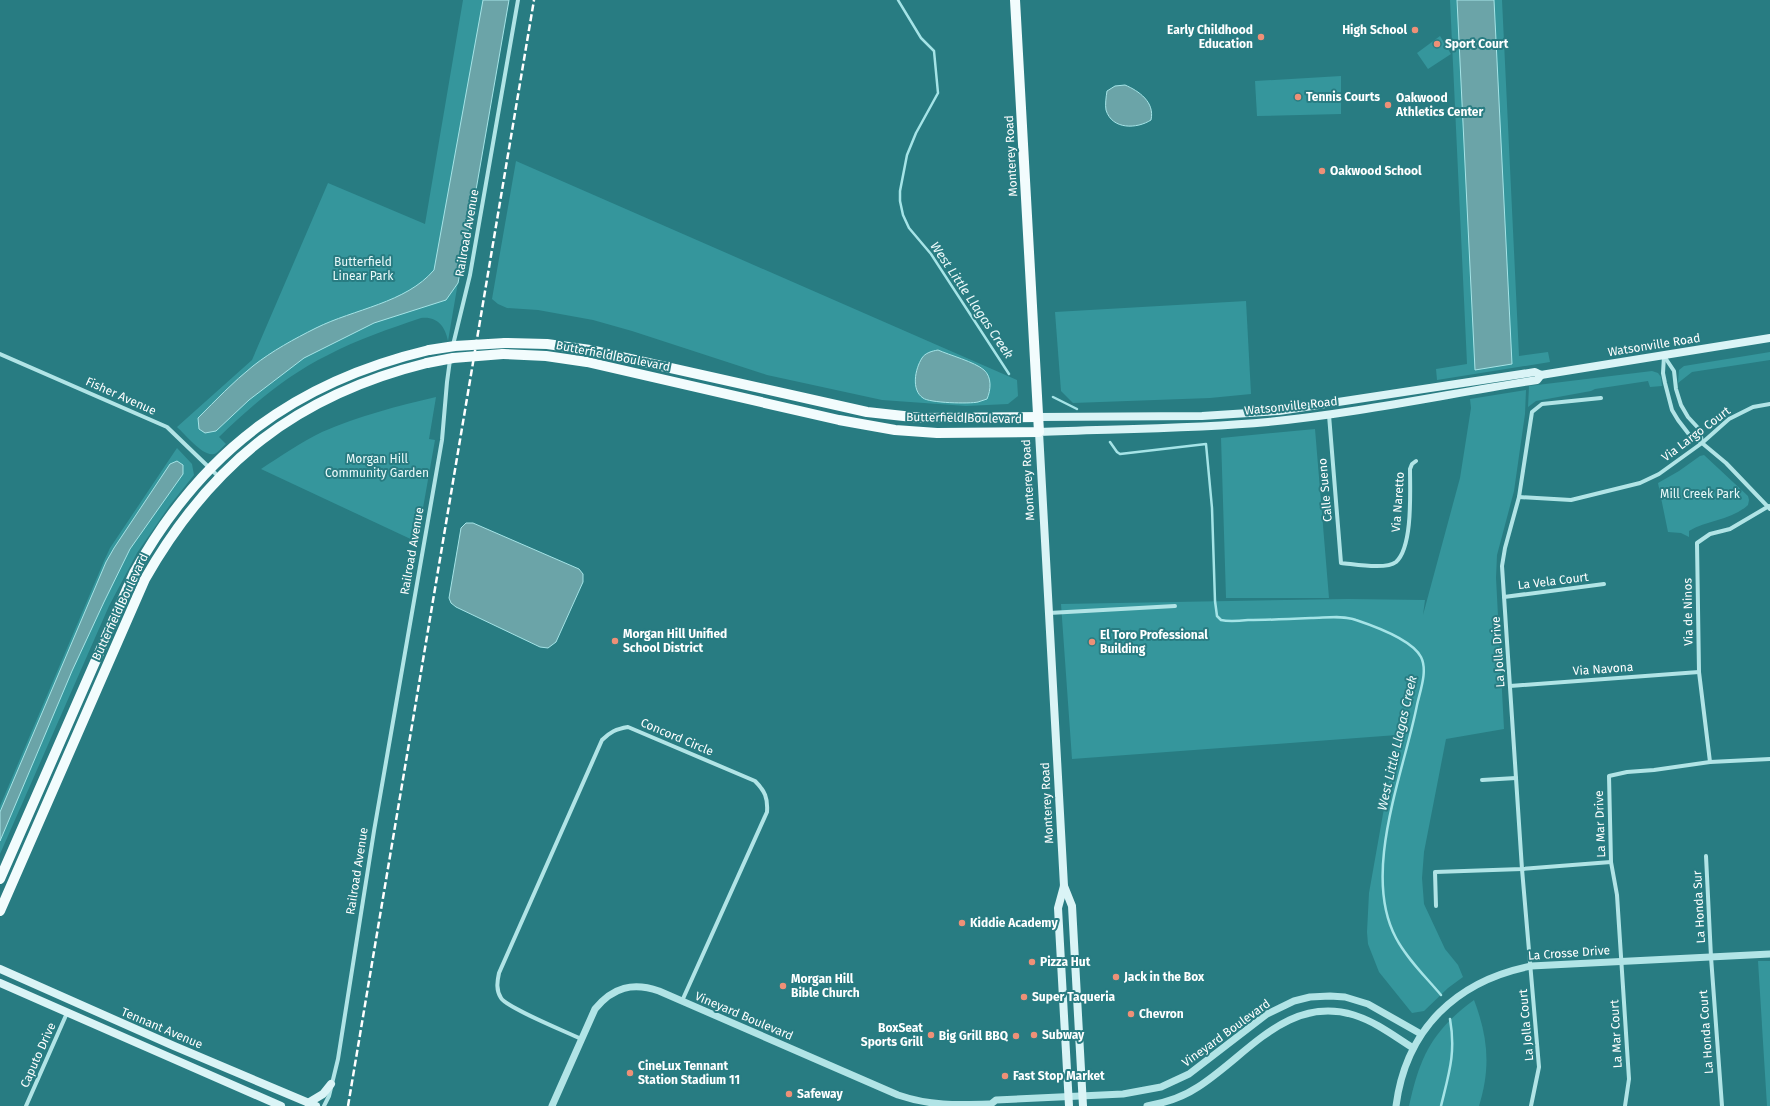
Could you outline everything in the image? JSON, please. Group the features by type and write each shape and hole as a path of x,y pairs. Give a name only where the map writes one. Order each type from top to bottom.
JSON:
{"main road":[{"name":"Monterey Road","path":"1015,0 1064,886 1058,908 1069,1106"},
{"name":"Watsonville Road","path":"1038,417 1202,416 1249,414 1328,405 1516,379 1537,380 1541,375 1770,338"},
{"name":"Butterfield Boulevard","path":"0,878 134,573 164,524 210,468 243,438 289,405 318,389 371,366 429,350 505,343 547,344 590,350 867,412 922,418 1038,417"},
{"name":"Butterfield Boulevard","path":"0,911 145,579 175,531 205,492 245,453 275,430 322,401 374,378 427,363 453,358 503,354 546,356 587,362 839,420 895,430 937,433 1038,432"},
{"name":"Watsonville Road","path":"1038,432 1221,426 1328,415 1479,385"},
{"name":"Monterey Road","path":"1064,886 1072,906 1083,1106"},
{"name":"Tennant Avenue","path":"0,969 199,1057 312,1104"},
{"name":"Tennant Avenue","path":"0,983 281,1106"},
{"path":"194,1068 199,1057"},
{"path":"312,1104 324,1094 331,1084"}],"street":[{"name":"Railroad Avenue","path":"324,1106 329,1096 338,1059 374,831 442,440 447,382 454,338 470,275 518,0"},
{"name":"Fisher Avenue","path":"0,354 167,427 220,477"},
{"path":"1664,356 1674,371 1676,389 1681,405 1688,417 1700,430 1702,443"},
{"path":"1664,356 1663,373 1672,410 1691,437 1702,443 1726,463 1769,508"},
{"name":"La Jolla Drive","path":"1531,966 1522,869 1502,566 1505,548 1519,497 1532,412 1542,404 1601,398"},
{"name":"Via Largo Court","path":"1519,497 1571,500 1640,483 1659,474 1702,443 1729,419 1753,407 1770,404"},
{"name":"Calle Sueno","path":"1328,415 1341,563"},
{"name":"Via Naretto","path":"1341,563 1383,566 1396,562 1402,552 1409,527 1410,469 1412,464 1416,461"},
{"name":"Via de Ninos","path":"1710,762 1699,672 1697,543 1710,534 1730,529 1769,508"},
{"name":"La Vela Court","path":"1504,597 1604,584"},
{"path":"1049,613 1175,606"},
{"name":"Via Navona","path":"1510,686 1699,672"},
{"name":"Concord Circle","path":"581,1039 510,1007 501,998 497,986 498,973 602,740 611,731 617,728 628,727 755,781 763,788 768,799 767,812 682,1001"},
{"name":"La Mar Drive","path":"1622,961 1617,895 1611,862 1609,776 1627,772 1654,770 1710,762 1770,759"},
{"path":"1482,780 1516,778"},
{"name":"La Honda Sur","path":"1706,856 1711,957"},
{"path":"1436,906 1435,872 1522,869 1611,862"},
{"name":"La Crosse Drive","path":"1396,1106 1402,1077 1413,1048 1421,1034 1453,999 1467,989 1504,972 1531,966 1770,954"},
{"name":"La Honda Court","path":"1711,957 1722,1106"},
{"name":"La Mar Court","path":"1622,961 1629,1079 1626,1106"},
{"name":"La Jolla Court","path":"1531,966 1539,1067 1531,1106"},
{"name":"Vineyard Boulevard","path":"552,1106 592,1015 600,1003 606,997 623,989 638,986 648,987 682,1001 910,1099 944,1106 991,1105 996,1100 1068,1097 1146,1091 1169,1084 1199,1068 1267,1014 1294,1001 1310,998 1330,996 1345,997 1368,1004 1421,1034"},
{"name":"Vineyard Boulevard","path":"1147,1106 1171,1100 1197,1088 1279,1024 1300,1015 1313,1012 1337,1012 1353,1015 1381,1027 1413,1048"},
{"name":"Caputo Drive","path":"26,1106 67,1013"}],"green space":[{"name":"Butterfield Linear Park","path":"463,0 506,0 448,341 445,331 436,320 421,318 339,349 284,381 257,402 219,437 226,444 214,454 205,452 194,444 177,427 252,360 328,183 425,224"},
{"path":"1450,0 1502,0 1519,356 1548,352 1550,362 1437,380 1436,369 1467,364"},
{"name":"Sport Court","path":"1440,36 1451,54 1428,69 1417,53"},
{"name":"Tennis Courts","path":"1341,76 1341,114 1257,116 1255,81"},
{"path":"516,161 1017,380 1018,396 1008,404 966,406 882,400 767,375 632,331 593,320 538,310 507,308 498,304 492,299"},
{"path":"1246,301 1251,394 1210,398 1073,403 1061,391 1055,312"},
{"path":"1770,352 1770,360 1692,372 1678,383 1679,370 1684,366"},
{"path":"1652,371 1658,373 1661,377 1662,386 1650,387 1648,381 1595,389 1536,401 1528,407 1529,386"},
{"path":"1526,390 1525,414 1514,491 1497,555 1496,578 1504,729 1446,739 1424,852 1422,878 1424,904 1445,949 1458,965 1463,977 1448,988 1424,1011 1412,1013 1379,972 1368,944 1367,932 1369,893 1397,735 1072,759 1061,604 1348,599 1425,600 1423,615 1460,478 1471,408 1470,399"},
{"name":"Morgan Hill Community Garden","path":"436,397 429,439 435,440 417,542 261,469 306,440 336,426 378,412"},
{"path":"1315,429 1329,598 1226,598 1221,438"},
{"path":"177,448 192,464 194,475 170,505 137,553 109,606 0,854 0,806 104,561 110,548"},
{"name":"Mill Creek Park","path":"1704,455 1748,496 1748,505 1735,514 1696,527 1689,531 1689,537 1681,533 1668,532 1658,483 1679,471 1700,456"},
{"path":"1758,961 1770,961 1770,1106 1767,1106"},
{"path":"1474,1000 1485,1040 1486,1052 1485,1078 1479,1106 1409,1106 1418,1073 1430,1046 1448,1023"}],"shaded area":[{"path":"483,0 509,0 476,190 458,283 446,300 374,323 304,358 249,400 216,431 205,433 199,429 198,418 246,372 260,361 283,346 316,328 394,298 422,281 434,270"},
{"path":"1457,0 1494,0 1512,364 1475,370"},
{"path":"1125,85 1136,90 1145,98 1151,108 1151,120 1139,125 1126,126 1119,124 1109,117 1106,110 1107,91 1115,86"},
{"path":"938,350 968,361 980,367 987,373 990,384 987,399 974,403 950,403 927,400 919,394 915,379 922,358 931,352"},
{"path":"177,461 183,465 183,474 130,549 72,671 0,841 0,812 106,562 170,464"},
{"path":"466,523 473,523 579,569 583,574 583,582 556,642 548,648 540,647 456,607 451,603 449,598 461,528"}],"waterway":[{"name":"West Little Llagas Creek","path":"898,0 921,38 934,51 938,93 916,133 907,155 900,191 900,201 903,215 909,228 931,254 1009,374"},
{"name":"West Little Llagas Creek","path":"1053,397 1077,409"},
{"name":"West Little Llagas Creek","path":"1110,442 1120,454 1206,444 1212,508 1215,601 1217,616 1221,620 1234,621 1334,617 1351,618 1401,639 1410,645 1421,657 1424,668 1423,681 1388,822 1384,853 1383,884 1386,912 1400,946 1441,995"},
{"name":"West Little Llagas Creek","path":"1441,1106 1451,1063 1452,1031 1450,1019"}],"railway":[{"path":"348,1106 534,0"}],"place":[{"name":"High School","path":"1415,30"},
{"name":"Early Childhood Education","path":"1261,37"},
{"name":"Sport Court","path":"1437,44"},
{"name":"Tennis Courts","path":"1298,97"},
{"name":"Oakwood Athletics Center","path":"1388,105"},
{"name":"Oakwood School","path":"1322,171"},
{"name":"Morgan Hill Unified School District","path":"615,641"},
{"name":"El Toro Professional Building","path":"1092,642"},
{"name":"Kiddie Academy","path":"962,923"},
{"name":"Pizza Hut","path":"1032,962"},
{"name":"Jack in the Box","path":"1116,977"},
{"name":"Morgan Hill Bible Church","path":"783,986"},
{"name":"Super Taqueria","path":"1024,997"},
{"name":"Chevron","path":"1131,1014"},
{"name":"BoxSeat Sports Grill","path":"931,1035"},
{"name":"Subway","path":"1034,1035"},
{"name":"Big Grill BBQ","path":"1016,1036"},
{"name":"CineLux Tennant Station Stadium 11","path":"630,1073"},
{"name":"Fast Stop Market","path":"1005,1076"},
{"name":"Safeway","path":"789,1094"}]}
